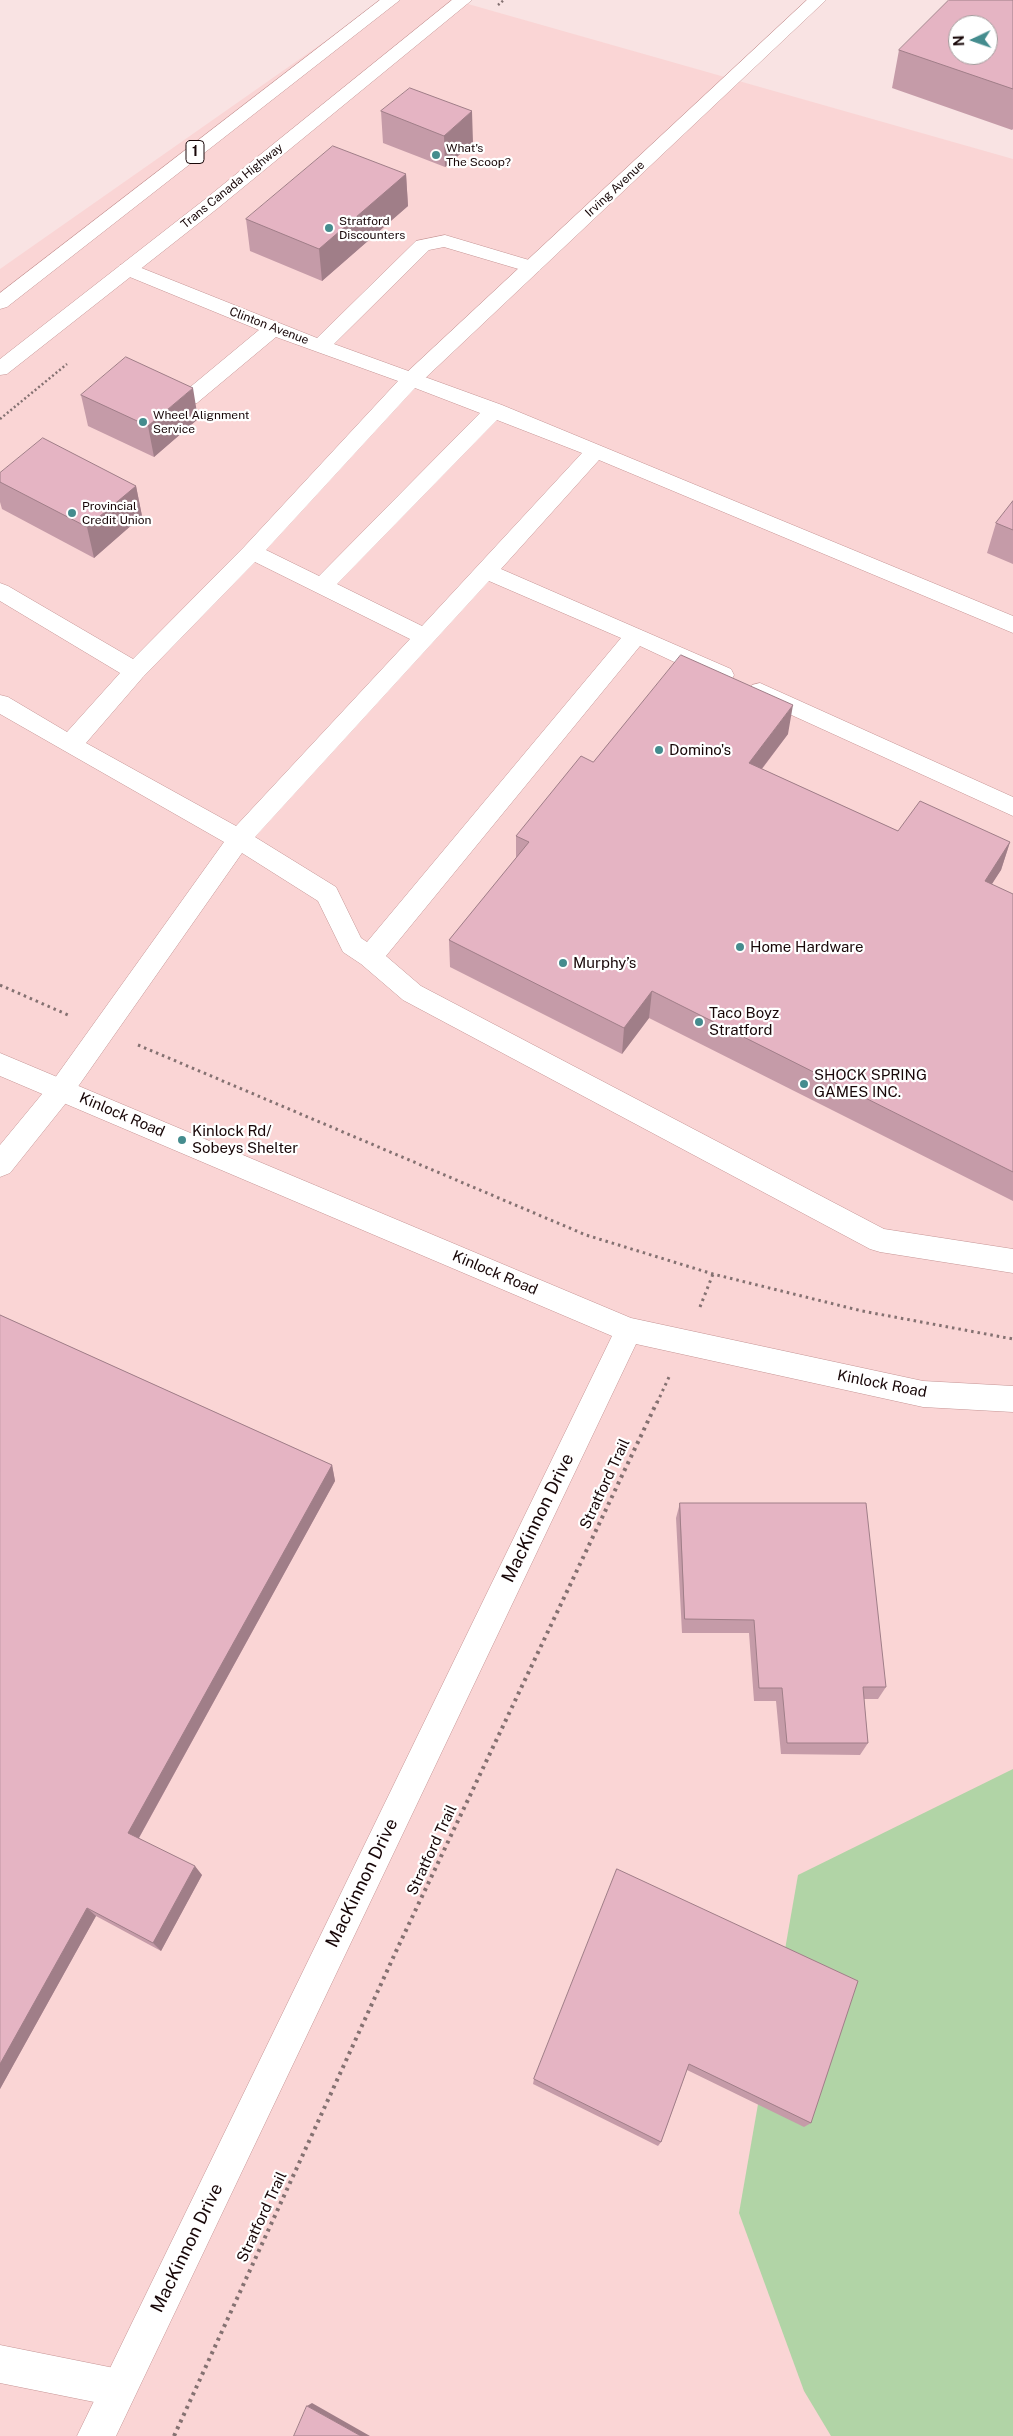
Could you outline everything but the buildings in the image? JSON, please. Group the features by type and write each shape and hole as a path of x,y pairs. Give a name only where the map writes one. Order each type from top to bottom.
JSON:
{"main road":[{"name":"1","path":"0,304 391,0"},
{"name":"Trans Canada Highway","path":"0,370 463,0"},
{"name":"Irving Avenue","path":"70,745 135,671 252,552 412,379 817,0"},
{"path":"320,346 423,245 445,241 532,266"},
{"name":"Clinton Avenue","path":"127,269 273,329 495,410 1013,625"},
{"path":"190,398 273,329"},
{"path":"322,586 495,410"},
{"path":"0,1165 61,1090 239,839 596,451"},
{"path":"252,552 426,637"},
{"path":"486,571 636,634 1013,808"},
{"path":"0,591 135,671"},
{"path":"370,956 636,634"},
{"path":"0,703 70,745 239,839 327,894 352,945 370,956 412,992 880,1240 1013,1261"},
{"name":"Kinlock Road","path":"0,1064 629,1330 923,1394 1013,1399"},
{"name":"MacKinnon Drive","path":"96,2436 629,1330"},
{"path":"0,2364 119,2388"}],"path":[{"path":"0,985 586,1235 713,1274 862,1311 1013,1339"},
{"name":"Stratford Trail","path":"174,2436 398,1947 686,1342 713,1274"}],"shaded area":[{"path":"384,0 454,0 1013,159 1013,2393 1003,2436 0,2436 0,269"}],"green space":[{"path":"1013,1769 1013,2436 831,2436 804,2391 739,2213 798,1875"}],"place":[{"name":"What's The Scoop?","path":"436,155"},
{"name":"Stratford Discounters","path":"329,228"},
{"name":"Wheel Alignment Service","path":"143,422"},
{"name":"Provincial Credit Union","path":"72,513"},
{"name":"Domino's","path":"659,750"},
{"name":"Home Hardware","path":"740,947"},
{"name":"Murphy’s","path":"563,963"},
{"name":"Taco Boyz Stratford","path":"699,1022"},
{"name":"SHOCK SPRING GAMES INC.","path":"804,1084"},
{"name":"Kinlock Rd/ Sobeys Shelter","path":"182,1140"}]}
